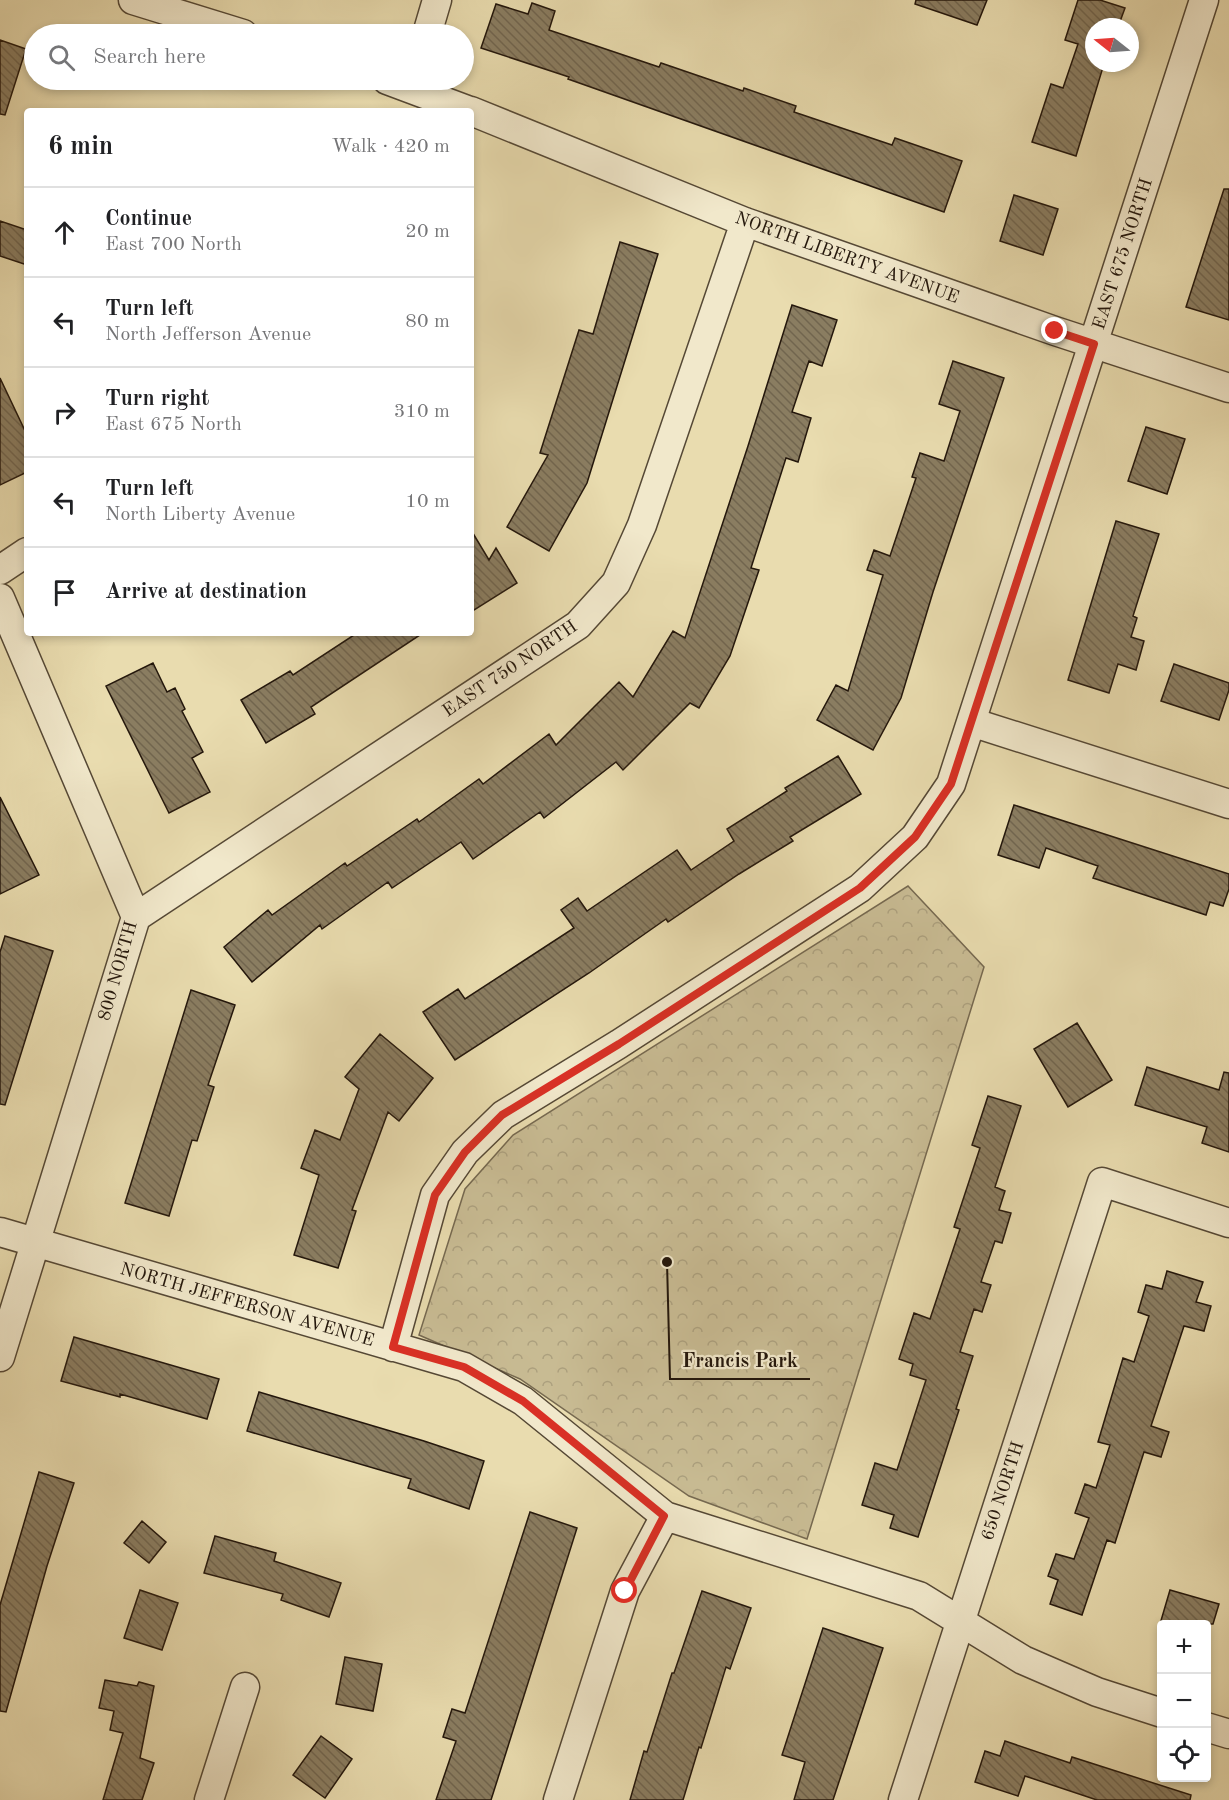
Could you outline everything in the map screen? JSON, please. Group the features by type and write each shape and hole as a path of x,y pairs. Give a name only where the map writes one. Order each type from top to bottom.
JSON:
{"street":[{"path":"133,0 211,24"},
{"path":"430,24 437,0"},
{"name":"EAST 675 NORTH","path":"393,1347 435,1195 465,1152 502,1115 619,1044 860,888 915,837 951,784 1204,0"},
{"name":"NORTH LIBERTY AVENUE","path":"407,90 462,108"},
{"name":"NORTH LIBERTY AVENUE","path":"474,112 745,222 1094,344 1229,388"},
{"name":"EAST 750 NORTH","path":"136,917 578,625 616,583 642,525 745,222"},
{"path":"0,570 24,554"},
{"name":"800 NORTH","path":"0,598 136,917 0,1357"},
{"path":"971,722 1229,804"},
{"name":"650 NORTH","path":"903,1800 1102,1182 1229,1223"},
{"name":"NORTH JEFFERSON AVENUE","path":"0,1232 464,1367 523,1401 664,1516 920,1596 1023,1660 1097,1692 1157,1712"},
{"path":"558,1800 625,1591 664,1516"},
{"path":"209,1800 245,1687"},
{"path":"1211,1728 1229,1734"}],"green space":[{"path":"908,886 984,967 807,1539 689,1496 520,1379 419,1335 465,1189 513,1135"}],"building":[{"path":"916,0 987,0 977,25 915,4"},
{"path":"1078,0 1100,0 1125,8 1121,18 1085,18 1085,72 1101,72 1076,156 1032,142 1051,84 1063,88 1078,44 1065,40"},
{"path":"532,3 555,11 549,30 659,67 661,63 743,91 744,88 796,106 794,112 892,145 895,138 962,161 944,212 568,79 569,77 481,48 496,4 528,14"},
{"path":"0,40 24,48 24,55 5,115 0,114"},
{"path":"1224,189 1229,189 1229,320 1186,307"},
{"path":"1014,195 1058,209 1043,255 1000,241"},
{"path":"0,221 24,229 24,264 0,256"},
{"path":"620,242 658,254 587,483 549,551 507,527 548,455 540,453 579,330 593,334"},
{"path":"792,305 837,320 822,366 809,361 792,412 811,418 798,462 786,458 751,568 759,570 730,656 699,708 690,703 623,770 616,762 544,818 540,812 473,859 461,842 392,888 388,882 322,929 320,925 252,982 224,947 268,910 272,915 345,863 347,866 417,819 419,822 479,779 483,784 549,734 556,745 619,682 633,697 673,631 685,638"},
{"path":"953,361 1004,378 933,592 901,698 873,750 817,720 836,685 848,691 883,575 867,570 874,550 890,556 916,478 912,477 920,453 944,461 960,411 939,404"},
{"path":"0,378 24,429 24,473 0,485"},
{"path":"1146,427 1185,439 1167,494 1128,481"},
{"path":"1116,521 1159,534 1133,616 1137,618 1131,637 1144,641 1136,670 1118,664 1109,693 1068,680"},
{"path":"474,535 489,560 496,548 517,583 474,610"},
{"path":"352,636 418,636 311,707 315,714 266,743 241,700 290,671 293,675"},
{"path":"153,663 167,692 175,688 185,709 182,711 203,752 192,758 210,792 169,813 106,686"},
{"path":"1174,664 1229,683 1229,690 1219,720 1161,701"},
{"path":"838,756 861,794 790,837 793,841 668,922 666,919 589,973 455,1060 423,1012 458,989 465,999 574,928 561,910 578,898 587,911 677,850 691,870 734,841 727,829 787,791 785,788"},
{"path":"0,797 39,875 0,894"},
{"path":"1014,805 1229,874 1229,889 1223,906 1210,902 1206,915 1093,878 1098,866 1046,848 1039,868 998,855"},
{"path":"5,936 53,951 5,1105 0,1104 0,952"},
{"path":"191,990 235,1005 208,1085 214,1087 197,1141 192,1140 169,1216 125,1203"},
{"path":"1077,1023 1112,1080 1068,1107 1034,1049"},
{"path":"380,1034 433,1078 399,1121 388,1112 352,1210 356,1211 338,1268 294,1255 319,1175 301,1168 315,1130 340,1140 359,1089 345,1077"},
{"path":"1147,1067 1219,1090 1224,1072 1229,1073 1229,1152 1202,1143 1207,1127 1135,1105"},
{"path":"988,1096 1021,1106 995,1187 1005,1191 999,1210 1011,1213 1002,1243 995,1241 981,1282 991,1285 982,1312 974,1309 960,1352 973,1356 956,1409 959,1410 918,1537 890,1528 894,1515 862,1505 875,1463 897,1470 926,1380 910,1375 913,1364 899,1359 914,1313 930,1319 960,1229 954,1227 980,1148 972,1145"},
{"path":"1167,1271 1203,1282 1196,1302 1211,1306 1204,1331 1184,1326 1151,1426 1169,1432 1161,1457 1144,1452 1115,1543 1107,1540 1082,1615 1050,1604 1058,1580 1048,1576 1056,1554 1074,1559 1089,1518 1075,1513 1085,1484 1096,1488 1110,1445 1098,1442 1123,1358 1134,1362 1149,1316 1138,1312 1146,1285 1162,1289"},
{"path":"74,1337 219,1379 207,1419 120,1394 120,1397 61,1381"},
{"path":"259,1392 484,1461 469,1509 408,1488 411,1479 247,1431"},
{"path":"39,1472 74,1483 47,1566 6,1712 0,1711 0,1605"},
{"path":"530,1512 577,1528 491,1800 436,1800 456,1741 443,1737 452,1709 465,1713"},
{"path":"142,1521 166,1542 149,1563 124,1543"},
{"path":"215,1536 276,1553 274,1561 341,1583 329,1617 281,1600 283,1594 204,1573"},
{"path":"140,1590 178,1603 162,1650 124,1638"},
{"path":"1170,1590 1219,1604 1213,1624 1211,1620 1161,1620"},
{"path":"702,1591 751,1608 730,1669 726,1667 683,1800 630,1800 644,1751 647,1752 672,1673 674,1673"},
{"path":"823,1628 883,1648 833,1800 794,1800 805,1762 782,1755"},
{"path":"345,1657 382,1664 373,1711 336,1704"},
{"path":"105,1680 137,1686 139,1682 154,1686 140,1758 154,1763 142,1800 103,1800 123,1733 110,1730 114,1711 99,1708"},
{"path":"321,1736 352,1759 325,1798 293,1775"},
{"path":"1005,1741 1070,1763 1072,1757 1191,1795 1190,1800 1097,1800 1025,1776 1018,1796 975,1782 985,1751 1000,1756"}],"place":[{"name":"Francis Park","path":"667,1262"}],"route":[{"path":"625,1591 664,1516 523,1401 464,1367 393,1347 435,1195 465,1152 502,1115 619,1044 860,888 915,837 951,784 1094,344 1055,331"}]}
